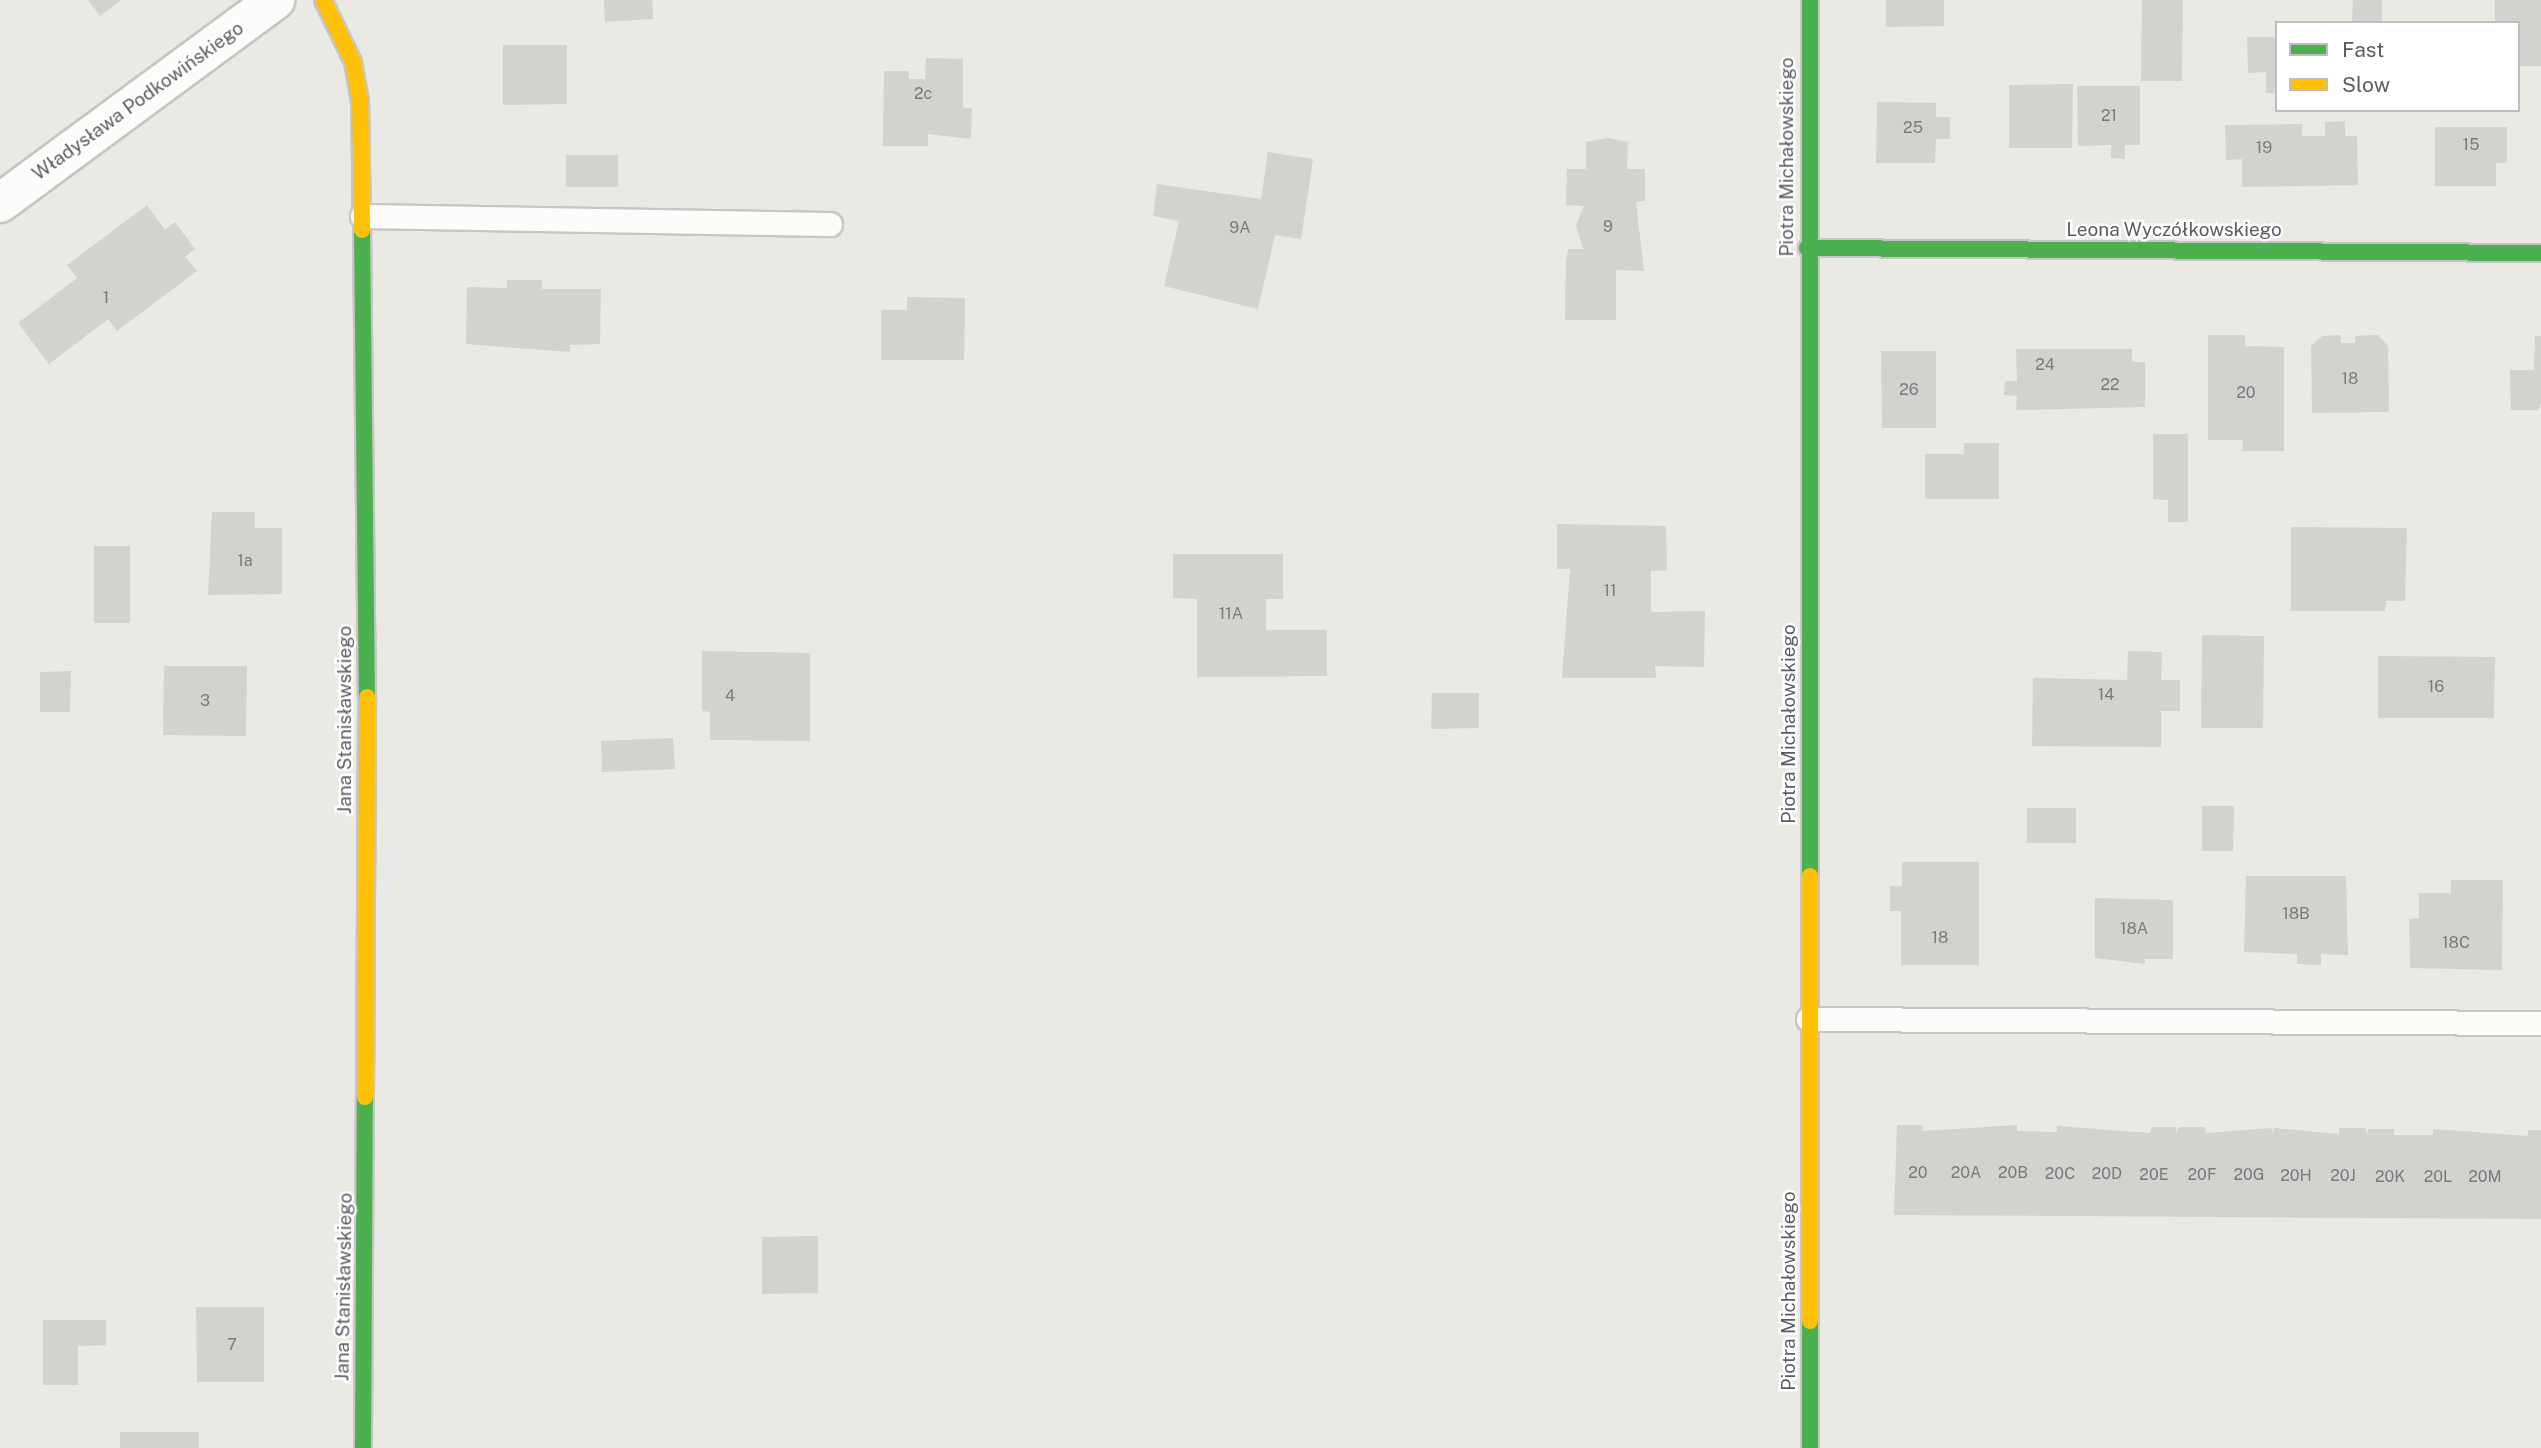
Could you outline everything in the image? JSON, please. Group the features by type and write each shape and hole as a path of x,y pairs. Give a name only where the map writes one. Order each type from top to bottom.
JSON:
{"street":[{"name":"Władysława Podkowińskiego","path":"0,203 275,0"},
{"name":"Jana Stanisławskiego","path":"323,0 353,62 360,100 363,1448"},
{"name":"Piotra Michałowskiego","path":"1810,0 1807,248 1810,1448"},
{"name":"Leona Wyczółkowskiego","path":"1807,248 2541,253"}],"lane":[{"path":"362,216 830,224"},
{"path":"1808,1019 2541,1023"}],"building":[{"path":"88,0 121,0 100,16"},
{"path":"604,0 652,0 653,19 605,22"},
{"path":"1886,0 1944,0 1944,26 1886,27"},
{"path":"2142,0 2183,0 2182,81 2141,81"},
{"path":"2353,0 2382,0 2382,21 2352,21"},
{"path":"2495,0 2541,0 2541,66 2520,66 2520,21 2495,21"},
{"path":"2247,37 2275,37 2275,93 2266,93 2266,72 2248,73"},
{"path":"503,45 567,45 567,104 503,105"},
{"path":"926,58 963,59 963,108 972,108 971,139 928,134 928,146 883,146 884,71 909,71 909,79 925,79"},
{"path":"2073,84 2072,148 2009,148 2009,85"},
{"path":"2077,86 2140,86 2140,145 2125,145 2125,159 2111,158 2111,145 2078,146"},
{"path":"1877,102 1936,103 1936,117 1950,117 1950,139 1936,139 1935,163 1876,163"},
{"path":"2345,121 2345,136 2357,136 2358,185 2242,187 2242,159 2226,160 2225,125 2302,124 2302,136 2325,136 2325,122"},
{"path":"2435,127 2507,127 2507,163 2496,163 2496,186 2435,186"},
{"path":"1608,138 1628,142 1627,169 1645,169 1645,201 1636,202 1644,271 1616,270 1616,320 1565,320 1568,249 1583,249 1576,225 1584,206 1566,205 1567,169 1586,169 1586,142"},
{"path":"1268,152 1313,159 1301,239 1275,235 1258,309 1164,286 1179,221 1153,216 1157,184 1261,199"},
{"path":"566,155 618,155 618,187 566,187"},
{"path":"147,205 165,230 175,222 195,249 185,257 197,271 117,331 108,319 49,364 18,323 77,278 67,265"},
{"path":"507,280 542,280 542,289 601,289 600,344 570,345 570,352 466,344 467,287 507,288"},
{"path":"907,297 965,298 964,360 881,360 881,310 907,310"},
{"path":"2208,335 2245,335 2245,346 2284,347 2284,451 2242,451 2243,440 2208,440"},
{"path":"2341,335 2341,343 2355,343 2355,336 2378,335 2388,346 2389,412 2312,413 2311,346 2322,336"},
{"path":"2535,336 2541,336 2541,403 2538,410 2511,410 2510,370 2534,370"},
{"path":"2016,349 2132,349 2132,362 2145,362 2145,407 2016,410 2017,396 2004,395 2005,381 2017,381"},
{"path":"1881,351 1936,351 1936,428 1882,428"},
{"path":"2153,434 2188,434 2188,522 2168,522 2168,500 2153,499"},
{"path":"1964,443 1999,443 1999,499 1925,499 1925,454 1964,454"},
{"path":"212,512 255,512 255,528 282,528 282,594 208,595"},
{"path":"1557,524 1666,526 1667,570 1651,571 1651,612 1705,611 1704,667 1655,666 1656,678 1562,678 1570,569 1557,569"},
{"path":"2291,527 2407,528 2405,601 2386,601 2385,611 2291,611"},
{"path":"94,546 130,546 130,623 94,623"},
{"path":"1173,554 1283,554 1283,599 1266,599 1266,630 1327,630 1327,676 1197,677 1197,599 1173,598"},
{"path":"2202,635 2264,636 2263,728 2201,728"},
{"path":"702,651 810,653 810,741 710,740 710,712 702,711"},
{"path":"2128,651 2162,652 2161,680 2180,680 2180,711 2161,711 2161,747 2032,746 2033,678 2127,680"},
{"path":"2378,656 2495,657 2494,718 2378,718"},
{"path":"164,666 247,666 246,736 163,735"},
{"path":"71,671 70,712 40,712 40,672"},
{"path":"1432,693 1479,693 1479,728 1431,729"},
{"path":"673,738 675,769 602,772 601,741"},
{"path":"2202,806 2234,806 2233,851 2202,851"},
{"path":"2027,808 2076,808 2076,843 2027,843"},
{"path":"1902,862 1979,862 1979,965 1901,965 1901,911 1890,911 1890,886 1902,886"},
{"path":"2246,876 2346,876 2348,955 2321,954 2321,965 2297,964 2297,954 2244,952"},
{"path":"2451,880 2503,880 2502,970 2410,968 2409,919 2419,918 2419,893 2451,893"},
{"path":"2095,898 2173,900 2173,959 2145,959 2145,964 2095,958"},
{"path":"1897,1125 1923,1125 1923,1131 2017,1125 2017,1131 2057,1132 2057,1126 2150,1133 2151,1127 2176,1127 2176,1133 2179,1127 2205,1127 2206,1133 2271,1128 2274,1134 2274,1128 2339,1134 2339,1128 2365,1128 2368,1134 2368,1129 2394,1129 2394,1135 2433,1135 2433,1129 2528,1136 2528,1130 2541,1130 2541,1219 1894,1215"},
{"path":"818,1236 818,1293 762,1294 762,1237"},
{"path":"196,1307 264,1307 264,1382 197,1382"},
{"path":"43,1320 106,1320 106,1345 78,1346 78,1385 43,1385"},
{"path":"120,1432 199,1432 199,1448 120,1448"}],"traffic: fast":[{"path":"1810,0 1810,876"},
{"path":"362,230 367,697"},
{"path":"1807,248 2541,253"},
{"path":"363,1448 365,1097"},
{"path":"1810,1321 1810,1448"}],"traffic: slow":[{"path":"323,0 353,62 360,100 362,230"},
{"path":"365,1097 367,697"},
{"path":"1810,876 1810,1321"}]}
